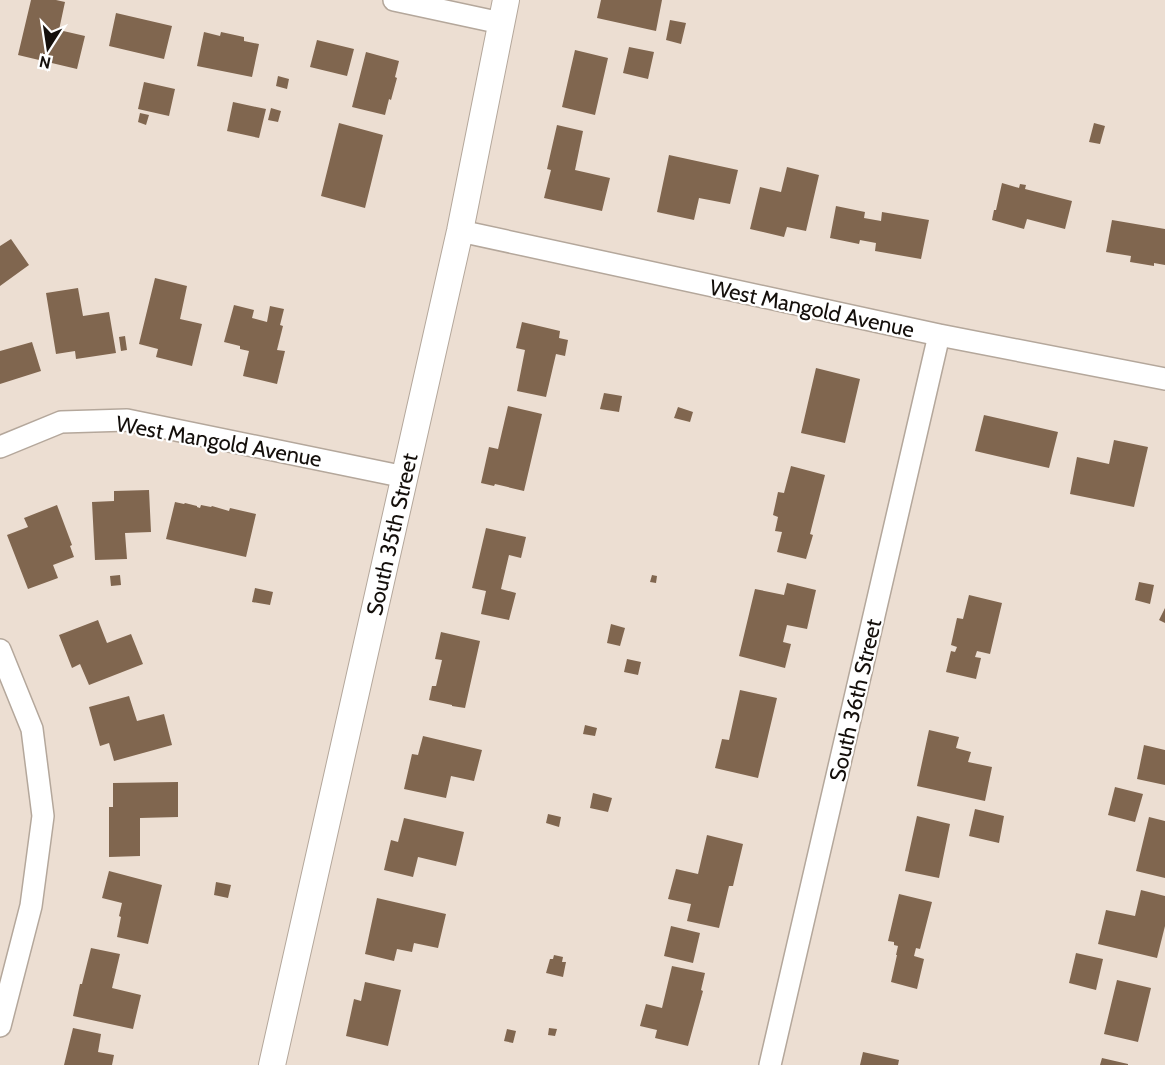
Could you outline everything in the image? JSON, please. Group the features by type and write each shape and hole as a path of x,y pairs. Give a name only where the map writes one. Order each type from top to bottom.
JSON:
{"street":[{"path":"394,0 504,12"},
{"name":"South 35th Street","path":"272,1065 460,231 504,12"},
{"name":"West Mangold Avenue","path":"460,231 939,336 1165,379"},
{"name":"South 36th Street","path":"770,1065 939,336"},
{"name":"West Mangold Avenue","path":"0,447 61,422 127,420 405,477"},
{"path":"0,650 32,729 43,816 31,906 0,1026"}],"building":[{"path":"31,0 65,2 59,30 85,36 77,69 18,55"},
{"path":"601,0 662,0 656,31 597,18"},
{"path":"116,13 172,26 164,59 109,46"},
{"path":"670,20 686,23 681,44 666,40"},
{"path":"204,32 220,36 221,32 244,37 244,41 259,44 252,77 197,66"},
{"path":"317,40 354,49 347,76 310,67"},
{"path":"629,47 654,52 648,79 623,73"},
{"path":"575,50 608,58 595,115 562,107"},
{"path":"366,52 399,61 395,77 397,78 385,115 352,107"},
{"path":"278,76 289,79 287,89 276,86"},
{"path":"144,82 175,89 169,116 138,109"},
{"path":"233,102 266,109 259,138 227,131"},
{"path":"271,108 281,111 278,122 268,120"},
{"path":"140,113 149,115 146,125 138,122"},
{"path":"339,123 383,135 365,208 321,196"},
{"path":"1094,123 1105,126 1100,144 1089,142"},
{"path":"557,125 583,131 575,170 610,178 602,211 544,198 551,170 547,169"},
{"path":"669,155 738,170 730,204 699,198 694,220 657,212"},
{"path":"787,167 819,175 806,231 787,227 784,237 750,229 760,187 781,192"},
{"path":"1002,183 1019,188 1020,184 1026,185 1025,189 1072,201 1065,229 1027,219 1024,229 992,220"},
{"path":"836,206 865,212 864,218 881,221 882,212 929,220 921,259 875,251 876,243 860,240 859,244 830,238"},
{"path":"1112,220 1165,229 1165,265 1154,263 1154,266 1130,262 1131,256 1106,252"},
{"path":"11,239 29,265 0,286 0,246"},
{"path":"155,278 187,286 180,319 202,324 192,366 156,357 158,349 139,344"},
{"path":"78,288 83,316 109,312 116,353 76,359 75,351 56,354 46,293"},
{"path":"234,305 254,310 252,318 267,322 270,306 284,309 280,325 283,326 277,350 285,351 277,384 243,376 249,351 224,342"},
{"path":"522,322 560,331 559,338 568,340 565,356 556,354 546,397 517,391 525,350 516,348"},
{"path":"125,336 127,350 121,351 119,337"},
{"path":"32,342 41,371 0,384 0,351"},
{"path":"816,368 860,379 845,443 801,433"},
{"path":"604,393 622,396 619,412 600,409"},
{"path":"508,406 542,414 524,491 481,483 489,447 498,449"},
{"path":"678,407 693,412 690,422 674,418"},
{"path":"984,415 1058,432 1049,468 975,451"},
{"path":"1114,440 1148,447 1134,507 1070,494 1077,457 1109,464"},
{"path":"791,466 825,475 806,559 777,552 782,532 775,531 778,517 773,515 778,492 784,493"},
{"path":"149,490 151,532 125,533 127,559 95,560 92,502 114,501 114,491"},
{"path":"175,502 200,508 201,505 212,506 229,511 230,508 256,514 246,557 166,539"},
{"path":"57,505 72,545 70,546 74,557 53,565 58,578 28,589 7,535 28,527 24,518"},
{"path":"486,528 526,537 521,558 509,555 501,589 516,593 509,620 481,614 486,591 472,588"},
{"path":"120,575 121,585 111,586 110,576"},
{"path":"652,575 657,576 656,583 650,582"},
{"path":"1139,582 1154,585 1150,604 1135,600"},
{"path":"787,583 816,590 807,629 787,625 783,642 791,644 785,668 739,656 755,589 784,595"},
{"path":"255,588 273,592 270,605 252,602"},
{"path":"969,595 1002,603 990,654 977,651 975,657 981,658 976,679 946,672 951,651 955,652 957,647 951,645 957,618 963,619"},
{"path":"1165,608 1165,623 1159,620"},
{"path":"98,620 107,643 131,634 143,664 89,685 80,664 72,668 59,635"},
{"path":"611,624 625,628 620,646 607,643"},
{"path":"441,632 480,641 465,708 429,700 432,686 436,686 442,660 435,659"},
{"path":"627,659 641,662 638,675 624,672"},
{"path":"740,690 777,698 758,778 715,768 722,739 729,740"},
{"path":"129,696 137,721 164,714 172,745 114,761 109,743 100,746 89,707"},
{"path":"585,725 597,728 595,736 583,734"},
{"path":"929,730 959,737 956,748 971,752 968,762 992,767 985,801 917,786"},
{"path":"423,736 482,750 474,781 451,776 446,798 404,789 412,754 418,755"},
{"path":"1144,745 1165,750 1165,785 1137,779"},
{"path":"178,782 178,817 140,818 140,856 109,857 109,807 113,807 113,783"},
{"path":"1115,787 1143,794 1135,822 1108,815"},
{"path":"593,793 612,798 608,812 590,808"},
{"path":"975,809 1004,816 999,843 969,836"},
{"path":"548,814 561,817 559,827 546,823"},
{"path":"917,816 950,824 939,878 905,871"},
{"path":"1149,817 1165,821 1165,878 1136,871"},
{"path":"404,818 464,832 456,866 418,857 413,877 384,870 391,840 398,842"},
{"path":"707,835 743,844 733,886 729,886 719,928 687,921 691,904 668,899 676,869 698,874"},
{"path":"109,871 162,885 148,944 117,937 122,903 102,898"},
{"path":"216,882 231,885 228,898 214,895"},
{"path":"1141,890 1165,896 1165,926 1157,958 1098,944 1106,910 1135,916"},
{"path":"899,894 932,902 920,949 916,948 914,956 924,959 917,989 891,982 898,946 888,941"},
{"path":"377,898 446,914 438,948 414,943 412,952 397,949 394,961 365,954"},
{"path":"671,926 700,933 693,963 664,956"},
{"path":"91,948 120,954 112,988 141,995 133,1029 73,1016"},
{"path":"1076,953 1103,959 1096,990 1069,983"},
{"path":"554,955 563,957 562,962 566,962 563,977 546,973 550,959 553,959"},
{"path":"672,966 705,973 701,990 703,991 688,1046 655,1038 657,1030 640,1026 646,1004 662,1008"},
{"path":"1117,980 1151,988 1138,1042 1104,1034"},
{"path":"365,982 401,990 388,1046 346,1036 354,999 361,1001"},
{"path":"73,1028 101,1034 98,1052 114,1055 112,1065 64,1065"},
{"path":"549,1028 557,1029 555,1036 548,1035"},
{"path":"507,1029 516,1031 513,1043 504,1041"},
{"path":"863,1052 899,1060 898,1065 860,1065"},
{"path":"1102,1058 1128,1064 1128,1065 1100,1065"}]}
